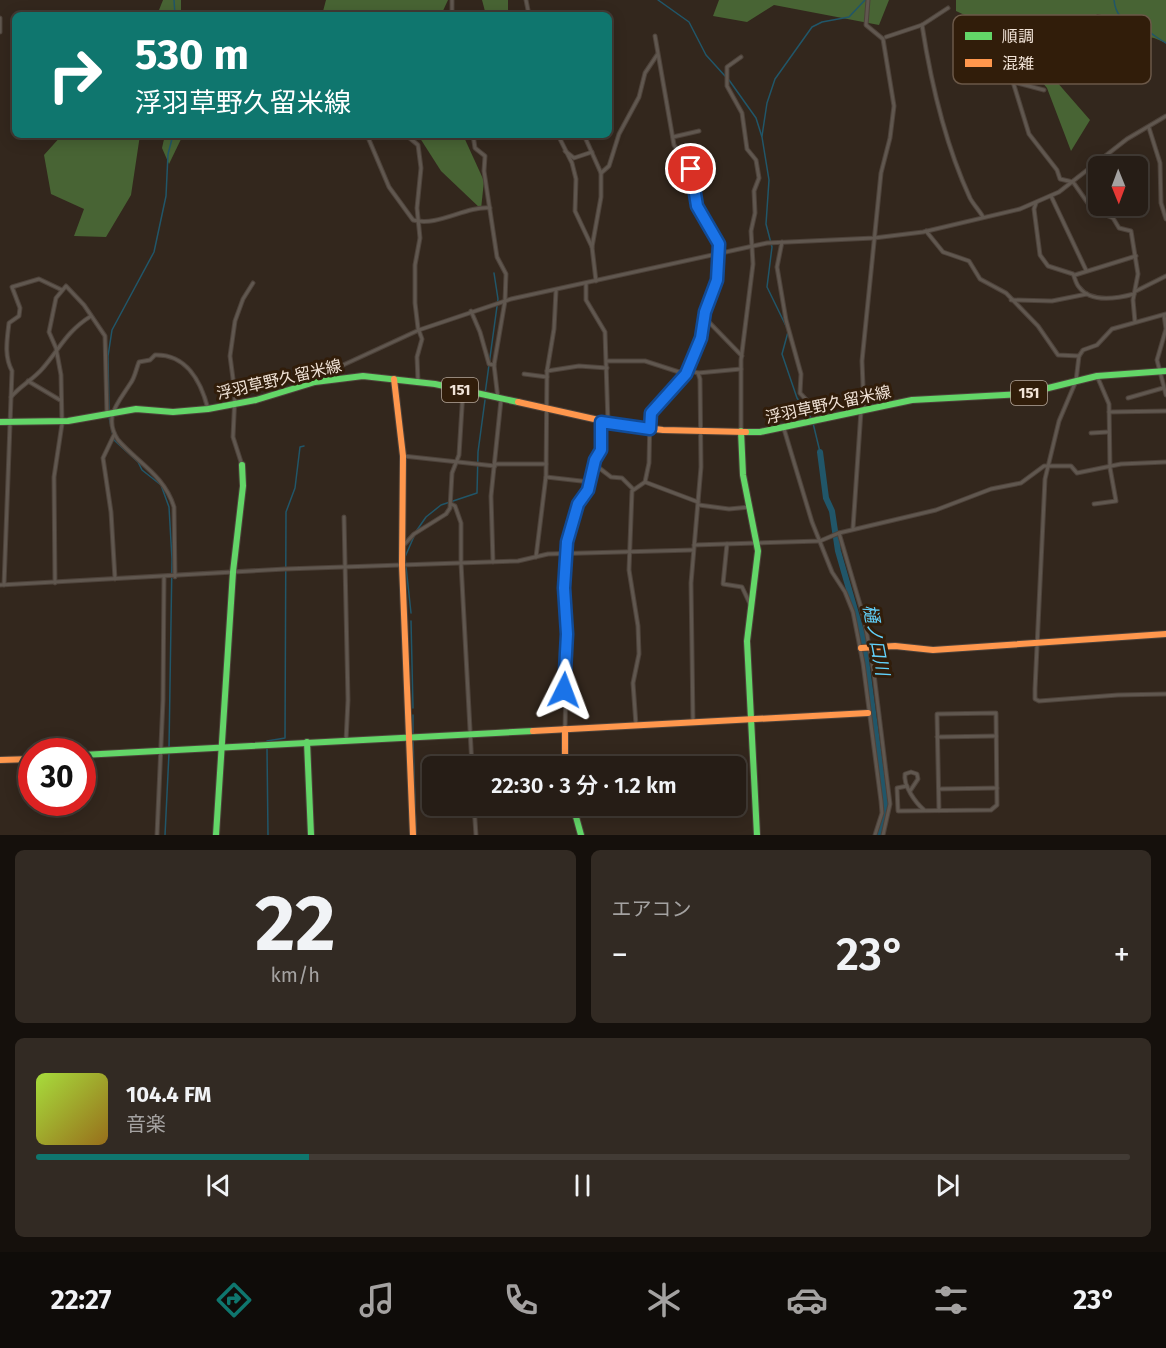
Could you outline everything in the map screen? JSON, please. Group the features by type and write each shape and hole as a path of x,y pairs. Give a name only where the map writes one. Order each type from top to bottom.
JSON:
{"street":[{"path":"853,528 862,411 862,361 874,238 878,226 881,173 890,138 894,106 883,39 866,25 868,0"},
{"path":"886,37 922,25 948,8"},
{"path":"0,18 0,32"},
{"path":"922,25 929,71 953,153 971,199 983,217"},
{"path":"633,489 645,482 649,463 651,413 688,370 701,338 704,317 717,280 717,237 697,206 691,169 678,152 673,137 655,36"},
{"path":"601,173 609,166 619,134 639,97 645,73 657,56"},
{"path":"741,57 727,67 728,86 742,113 747,148 756,160 759,178 754,191 752,272 741,369 741,466 758,543 758,565 747,642 757,835"},
{"path":"1014,84 1029,134 1057,170 1060,179 1074,182 1092,209 1113,218 1119,228 1131,231 1138,274 1134,293 1135,322"},
{"path":"1021,84 1044,90"},
{"path":"315,382 328,372 418,330 505,301 767,243 874,238 926,231 1036,202 1074,182 1127,139 1166,116"},
{"path":"1149,127 1160,163 1161,204 1166,219"},
{"path":"673,137 699,131"},
{"path":"368,138 392,193 407,213 418,221 451,216 471,208 490,208"},
{"path":"409,138 418,146 421,155 418,221 420,238 415,283 418,330 422,339 417,357 418,381"},
{"path":"473,138 475,148 485,156 484,171 497,257 506,274 505,301 491,365"},
{"path":"559,138 576,178 575,211 592,247"},
{"path":"585,138 601,173 601,197 592,247 596,281"},
{"path":"565,151 574,158 591,152"},
{"path":"1051,196 1086,270"},
{"path":"1036,202 1035,219 1040,255 1048,266 1074,276 1080,289 1091,295 1112,300 1134,293 1166,276"},
{"path":"926,231 943,252 969,261 980,279 996,286 1011,300 1038,326 1058,355 1079,356"},
{"path":"782,242 777,267 786,320 792,333 794,354 801,374 800,393 813,407 814,421"},
{"path":"1074,276 1086,270 1136,256"},
{"path":"62,290 39,279 12,287 20,308 19,316 9,323 7,360 12,371 11,422 2,585 164,578 286,569 493,562 566,554 693,550"},
{"path":"216,835 232,572 243,486 242,465 233,437 236,405 230,356 235,321 243,299 253,283"},
{"path":"565,756 567,634 564,588 566,554 578,504 588,490 594,464 601,450 607,368 605,332 586,300 586,284"},
{"path":"55,583 54,477 61,422 61,375 56,348 49,332 56,298 66,286 105,336 109,414 114,435 122,445 159,477 171,496 174,507 175,577"},
{"path":"536,557 546,477 546,378 555,328 556,291"},
{"path":"1011,300 1052,301 1091,295"},
{"path":"471,311 491,365 500,400 491,503 493,562"},
{"path":"1166,395 1162,372 1157,360 1166,329 1165,314 1106,333 1097,345 1083,350 1079,356 1076,381 1059,421 1047,466 1036,642 1037,701 1166,694"},
{"path":"11,398 42,370 56,348 76,326 91,316"},
{"path":"704,317 742,356"},
{"path":"109,414 132,383 140,362 150,360 155,355 176,357 199,379 208,409"},
{"path":"607,361 645,361 680,372 688,370 698,374 741,369"},
{"path":"547,371 579,366 607,368"},
{"name":"浮羽草野久留米線","path":"0,422 61,422 136,409 173,412 208,409 236,405 315,382 349,376 418,381 604,423 650,429 741,431 784,429 928,398 1024,394 1097,376 1162,372"},
{"path":"524,374 546,378"},
{"path":"693,722 693,550 701,467 699,431 701,386 698,374"},
{"path":"1094,504 1116,501 1110,468 1109,404 1097,376"},
{"path":"394,378 403,456 402,547 405,564 413,835"},
{"path":"28,381 60,400"},
{"path":"1128,398 1163,388"},
{"path":"402,547 414,534 446,514 450,502 452,473 456,463 463,391"},
{"path":"1109,412 1166,411"},
{"path":"784,429 797,469 804,501 832,572 845,592 865,648 868,713 882,808 875,835"},
{"path":"1090,433 1108,432"},
{"path":"114,435 103,458 111,512 115,580"},
{"path":"403,456 478,465 546,464"},
{"path":"694,545 820,541 853,528 936,510 987,490 1021,483 1047,466 1071,466 1077,473 1121,464 1166,462"},
{"path":"594,464 608,476 622,478 633,489 629,570 638,626 639,654 633,683 636,725"},
{"path":"546,477 590,482"},
{"path":"645,482 698,504 729,509 750,507"},
{"path":"450,502 461,519 461,563 471,756"},
{"path":"344,517 346,741"},
{"path":"838,534 865,648 886,773 890,811 883,835"},
{"path":"727,544 723,584 742,587 751,606"},
{"path":"157,835 164,578"},
{"path":"865,648 933,650 1166,634"},
{"path":"96,754 868,713"},
{"path":"907,786 897,788 898,811 939,811 995,808 996,713 937,714 939,811"},
{"path":"937,737 996,736"},
{"path":"873,741 880,740"},
{"path":"307,742 311,835"},
{"path":"0,760 18,759"},
{"path":"877,775 886,773"},
{"path":"910,791 918,781 915,773 905,775 907,786 910,791 924,811"},
{"path":"939,789 997,788"},
{"path":"475,816 476,835"},
{"path":"576,816 581,835"},
{"path":"879,823 886,825"}],"green space":[{"path":"163,0 181,0 181,12 158,12"},
{"path":"326,0 448,0 442,12 323,12"},
{"path":"482,0 508,0 508,12 485,12"},
{"path":"719,0 889,0 879,25 774,5 747,22 713,16"},
{"path":"956,0 1166,0 1166,43 1151,38 1151,15 965,15 956,11"},
{"path":"1044,84 1059,84 1090,120 1071,151"},
{"path":"59,138 140,138 131,195 106,237 74,236 84,209 51,194 44,155"},
{"path":"164,138 182,138 169,164 162,148"},
{"path":"420,138 464,138 484,181 481,209 441,171"}],"waterway":[{"path":"174,0 175,12"},
{"path":"658,0 689,22 706,55 725,76"},
{"path":"762,136 767,103 775,79 812,27 822,22 849,17 865,0"},
{"path":"1114,0 1119,15"},
{"path":"1151,34 1166,43"},
{"path":"729,80 756,118 762,137 769,180 766,224 772,247 767,287 787,328"},
{"path":"109,412 108,356 112,330 154,252 166,196 168,154 172,138"},
{"path":"485,394 498,299 494,273"},
{"path":"788,332 782,354 797,398 811,418"},
{"path":"417,530 426,517 441,505 477,493 478,452 485,400"},
{"path":"109,417 114,440 138,462 142,470 161,485 169,507 172,559 169,748"},
{"path":"813,423 820,452"},
{"path":"267,741 285,738 286,512 295,488 300,447 304,446"},
{"name":"樋ノ口川","path":"820,452 826,498 832,511 838,551 863,638 886,809 879,835"},
{"path":"411,613 405,557 415,534"},
{"path":"411,621 413,708"},
{"path":"413,715 413,734"},
{"path":"413,739 416,835"},
{"path":"267,748 268,835"},
{"path":"165,835 169,753"}],"traffic: fast":[{"path":"746,432 760,432 912,400 1024,394 1097,376 1166,371"},
{"path":"0,422 68,421 136,409 173,412 208,409 256,400 315,382 363,376 435,384 518,402"},
{"path":"741,431 743,475 758,551 747,641 757,835"},
{"path":"216,835 233,572 243,486 242,465"},
{"path":"96,754 533,731"},
{"path":"307,742 311,835"},
{"path":"576,816 581,835"}],"traffic: slow":[{"path":"394,379 403,456 402,565 413,835"},
{"path":"518,402 621,425 663,430 746,432"},
{"path":"861,648 895,646 933,650 1166,634"},
{"path":"533,731 868,713"},
{"path":"565,729 565,756"},
{"path":"0,760 18,759"}],"route":[{"path":"564,690 567,634 564,588 567,542 578,504 588,490 595,460 601,450 601,422 650,429 651,413 686,374 701,338 705,312 717,280 719,244 697,206 691,169"}]}
